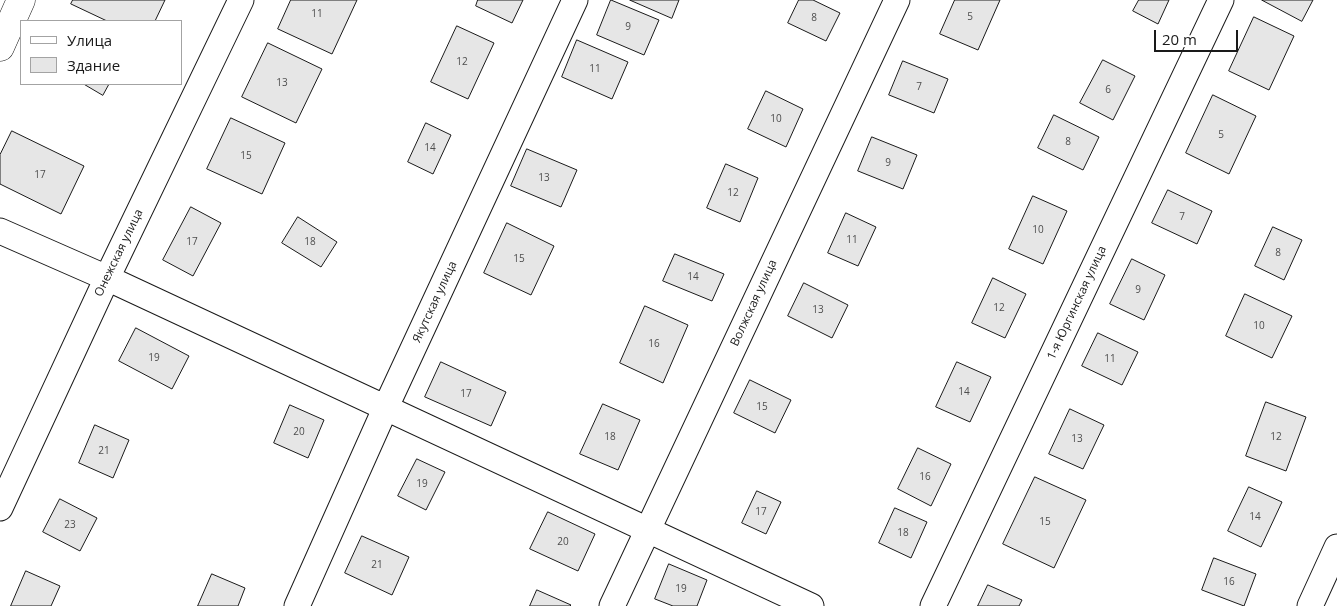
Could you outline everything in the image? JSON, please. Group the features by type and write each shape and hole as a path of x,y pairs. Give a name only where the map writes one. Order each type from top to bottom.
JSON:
{"main road":[{"path":"0,47 21,0"}],"street":[{"name":"Онежская улица","path":"0,508 106,278 241,0"},
{"name":"Якутская улица","path":"297,606 385,409 575,0"},
{"name":"Волжская улица","path":"612,606 897,0"},
{"name":"1-я Юргинская улица","path":"933,606 1221,0"},
{"path":"0,231 106,278 811,606"},
{"path":"1310,606 1337,547"}],"building":[{"path":"73,0 165,0 155,20 105,20 71,4"},
{"path":"291,0 357,0 332,54 278,29"},
{"path":"478,0 523,0 512,23 476,6"},
{"path":"611,0 659,20 644,55 597,35"},
{"path":"630,0 679,0 672,18"},
{"path":"799,0 813,0 840,13 826,41 788,23"},
{"path":"955,0 1000,0 978,50 940,34"},
{"path":"1139,0 1169,0 1158,24 1133,11"},
{"path":"1262,0 1313,0 1302,21"},
{"path":"1254,17 1294,36 1269,90 1229,71"},
{"path":"457,26 494,43 468,99 431,82"},
{"path":"577,40 628,62 612,99 562,77"},
{"path":"268,43 322,69 296,123 242,97"},
{"path":"1103,60 1135,76 1113,120 1080,103"},
{"path":"903,61 948,79 934,113 889,95"},
{"path":"86,85 108,85 103,95"},
{"path":"766,91 803,109 786,147 748,129"},
{"path":"1213,95 1256,116 1229,174 1186,153"},
{"path":"1054,115 1099,137 1083,170 1038,148"},
{"path":"231,118 285,143 262,194 207,169"},
{"path":"426,123 451,135 433,174 408,162"},
{"path":"12,131 84,166 61,214 0,184 0,155"},
{"path":"872,137 917,155 903,189 858,171"},
{"path":"527,149 577,170 561,207 511,186"},
{"path":"726,164 758,178 740,222 707,208"},
{"path":"1168,190 1212,211 1197,244 1152,223"},
{"path":"1033,196 1067,211 1043,264 1009,249"},
{"path":"191,207 221,223 193,276 163,260"},
{"path":"846,213 876,227 858,266 828,253"},
{"path":"298,217 337,242 321,267 282,243"},
{"path":"507,223 554,246 531,295 484,273"},
{"path":"1273,227 1302,240 1284,280 1255,266"},
{"path":"675,254 724,274 712,301 663,281"},
{"path":"1132,259 1165,275 1144,320 1110,304"},
{"path":"993,278 1026,294 1005,338 972,323"},
{"path":"804,283 848,305 832,338 788,316"},
{"path":"1245,294 1292,316 1272,358 1226,336"},
{"path":"645,306 688,325 663,383 620,363"},
{"path":"136,328 189,356 172,389 119,361"},
{"path":"1098,333 1138,352 1122,385 1082,366"},
{"path":"441,362 506,392 491,426 425,397"},
{"path":"957,362 991,377 970,422 936,407"},
{"path":"750,380 791,400 775,433 734,413"},
{"path":"1266,402 1306,417 1286,471 1246,456"},
{"path":"603,404 640,420 618,470 580,454"},
{"path":"290,405 324,420 308,458 274,443"},
{"path":"1070,409 1104,425 1083,469 1049,454"},
{"path":"95,425 129,440 113,478 79,463"},
{"path":"918,448 951,464 931,506 898,489"},
{"path":"417,459 445,472 426,510 398,496"},
{"path":"1035,477 1086,500 1054,568 1003,544"},
{"path":"1249,487 1282,502 1261,547 1228,531"},
{"path":"757,491 781,502 766,534 742,523"},
{"path":"60,499 97,518 80,551 43,532"},
{"path":"895,508 927,522 911,558 879,543"},
{"path":"548,512 595,534 578,571 530,549"},
{"path":"362,536 409,557 392,595 345,573"},
{"path":"1214,558 1256,574 1244,606 1202,590"},
{"path":"669,564 707,580 697,606 673,606 655,599"},
{"path":"26,571 60,586 51,606 11,606"},
{"path":"212,574 245,588 238,606 198,606"},
{"path":"988,585 1022,600 1019,606 978,606"},
{"path":"537,590 571,605 530,606"}]}
